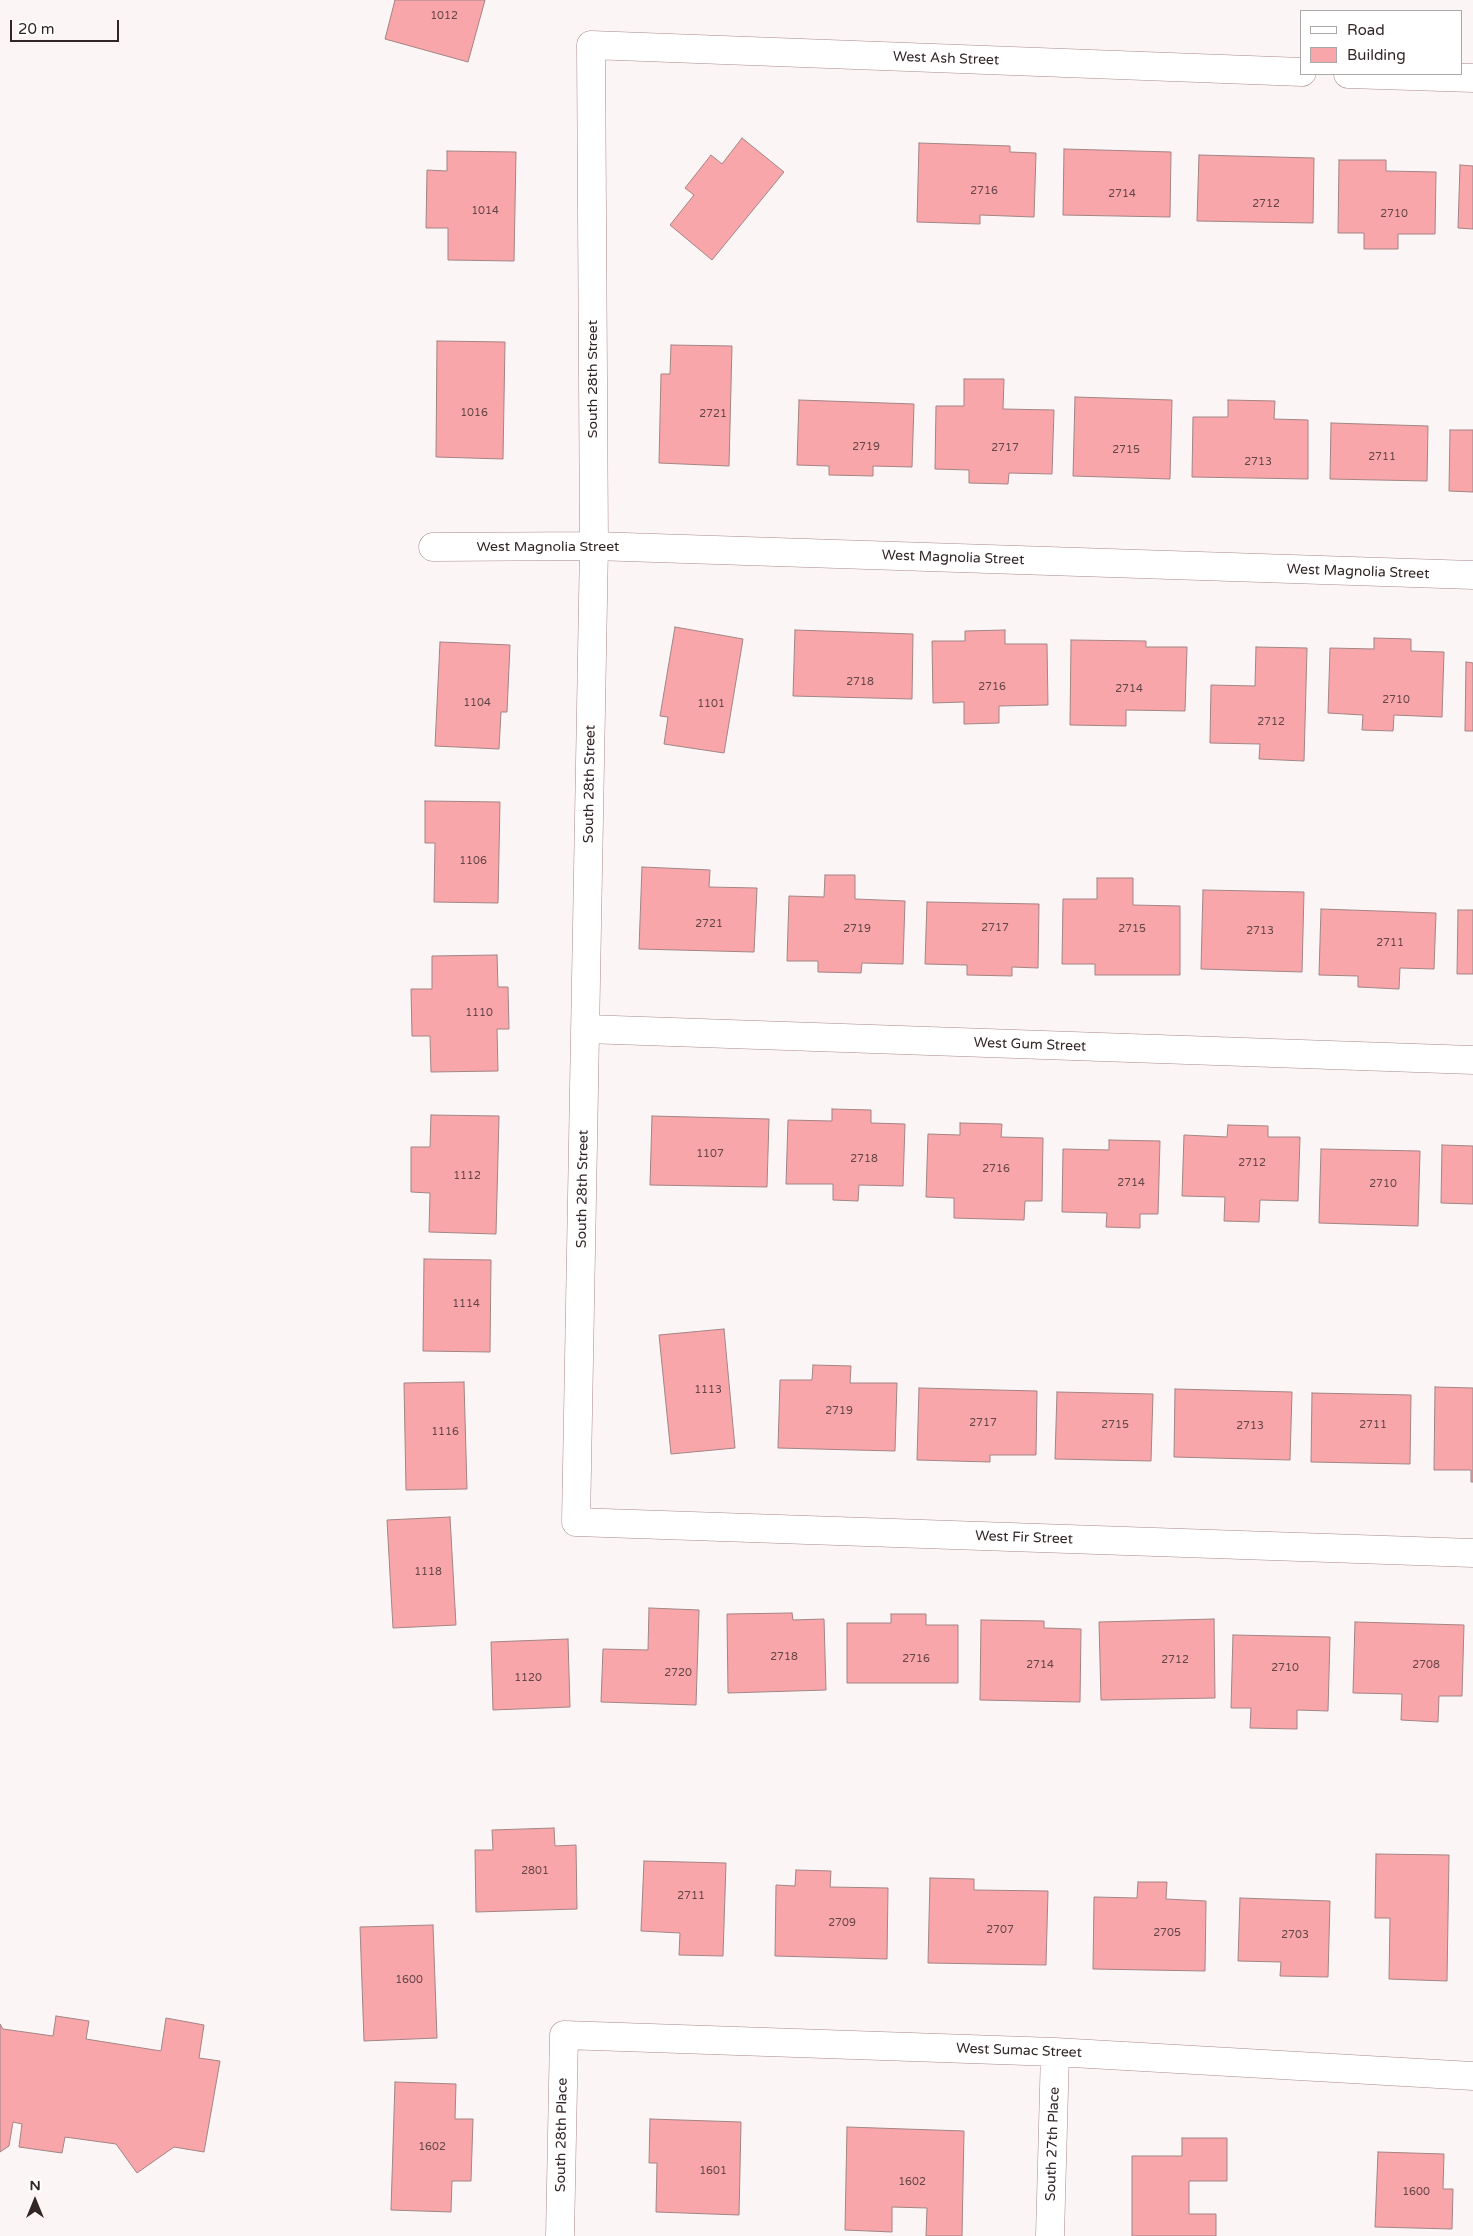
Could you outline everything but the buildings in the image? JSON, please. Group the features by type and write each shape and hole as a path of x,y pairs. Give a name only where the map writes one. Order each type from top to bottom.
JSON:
{"street":[{"name":"West Ash Street","path":"591,45 1300,72"},
{"name":"South 28th Street","path":"576,1522 594,546 591,45"},
{"path":"1379,75 1473,78"},
{"name":"West Magnolia Street","path":"433,547 594,546 1473,576"},
{"name":"West Gum Street","path":"586,1029 1473,1060"},
{"name":"West Fir Street","path":"576,1522 1473,1553"},
{"name":"West Sumac Street","path":"564,2035 1055,2052 1473,2076"},
{"name":"South 28th Place","path":"560,2236 564,2035"},
{"name":"South 27th Place","path":"1050,2236 1055,2052"}]}
